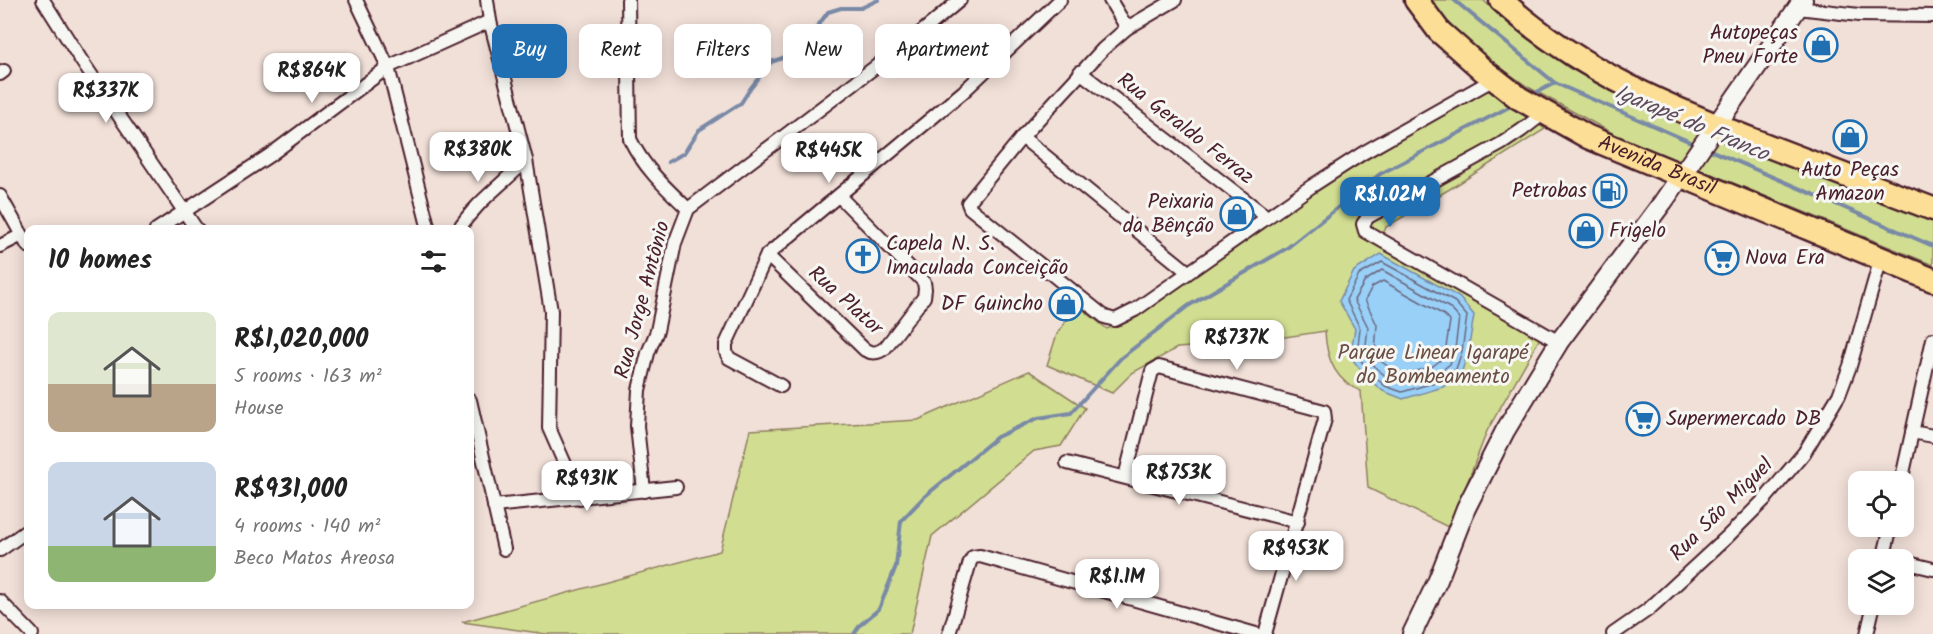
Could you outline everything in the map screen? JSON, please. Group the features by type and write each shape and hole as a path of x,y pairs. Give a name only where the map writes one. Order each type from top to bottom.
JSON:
{"highway":[{"name":"Avenida Brasil","path":"1416,0 1439,32 1494,79 1519,98 1588,137 1933,280"},
{"path":"1501,0 1552,41 1600,72 1678,110 1713,130 1933,208"}],"street":[{"path":"43,0 193,225"},
{"path":"356,0 387,67 428,225"},
{"path":"488,0 490,21 525,160 550,311 549,428 580,498"},
{"path":"628,0 630,139 652,175 688,209"},
{"name":"Rua Jorge Antônio","path":"644,491 637,426 639,390 648,353 657,331 675,243 688,209 924,30 960,0"},
{"path":"781,386 729,358 726,352 726,344 767,255 963,92 1060,0"},
{"path":"1110,0 1127,28"},
{"path":"1175,0 1127,28 1080,72 969,200 969,208 1105,317 1115,320 1135,310 1363,153 1494,79"},
{"path":"1413,634 1438,580 1466,508 1505,431 1559,342 1801,4 1859,15 1933,16"},
{"path":"165,225 270,155 387,67 490,21"},
{"name":"Rua Geraldo Ferraz","path":"1080,72 1267,217"},
{"path":"1544,113 1501,144 1368,217 1363,224 1365,231 1559,342"},
{"path":"1022,137 1188,272"},
{"path":"462,225 483,198 503,184 525,160"},
{"path":"0,196 24,239"},
{"name":"Rua Plator","path":"767,255 865,350 872,353 885,348 924,297 926,289 924,282 839,196"},
{"path":"0,246 22,235"},
{"name":"Rua São Miguel","path":"1613,634 1649,609 1727,537 1765,499 1804,453 1839,395 1850,366 1881,258"},
{"path":"1903,471 1933,339"},
{"path":"1125,477 1152,371 1159,367 1324,411 1325,418 1298,522 1265,634"},
{"path":"474,418 504,549"},
{"path":"1912,432 1933,436"},
{"path":"1067,463 1298,522"},
{"path":"494,506 676,487"},
{"path":"0,550 24,533"},
{"path":"949,634 970,562 974,557 980,556 1256,634"},
{"path":"1914,564 1933,569"},
{"path":"0,602 32,634"},
{"path":"1867,634 1871,615"}],"green space":[{"path":"1429,0 1483,0 1569,68 1688,127 1933,221 1933,265 1697,168 1667,163 1528,87 1480,53 1438,12"},
{"name":"Parque Linear Igarapé do Bombeamento","path":"1486,88 1545,129 1386,227 1380,243 1540,338 1487,431 1450,528 1368,488 1361,391 1344,381 1333,367 1327,350 1325,331 1244,343 1177,348 1132,373 1112,393 1047,365 1057,334 1077,305 1107,329 1124,322 1321,187"},
{"path":"1029,371 1085,408 1061,446 1034,451 932,536 910,634 546,634 462,622 720,551 750,430 918,420"}],"water":[{"path":"1381,254 1459,297 1474,315 1468,352 1461,374 1443,387 1403,399 1383,391 1366,377 1350,356 1355,329 1339,301 1354,271"}],"waterway":[{"path":"668,162 684,153 699,130 741,103 771,62 791,55 828,12 841,8 861,8 878,0"},
{"name":"Igarapé do Franco","path":"1454,0 1555,83 1695,144"},
{"path":"1531,95 1555,83"},
{"path":"854,634 860,625 879,609 896,566 901,521 924,497 997,437 1038,418 1071,413 1121,358 1188,306 1287,248 1380,174 1513,105"},
{"name":"Igarapé do Franco","path":"1708,149 1933,246"}],"place":[{"name":"Autopeças Pneu Forte","path":"1821,45"},
{"name":"Auto Peças Amazon","path":"1850,137"},
{"name":"Petrobas","path":"1610,191"},
{"name":"Peixaria da Bênção","path":"1237,214"},
{"name":"Frigelo","path":"1586,231"},
{"name":"Capela N. S. Imaculada Conceição","path":"863,256"},
{"name":"Nova Era","path":"1722,258"},
{"name":"DF Guincho","path":"1066,304"},
{"name":"Supermercado DB","path":"1643,419"}]}
